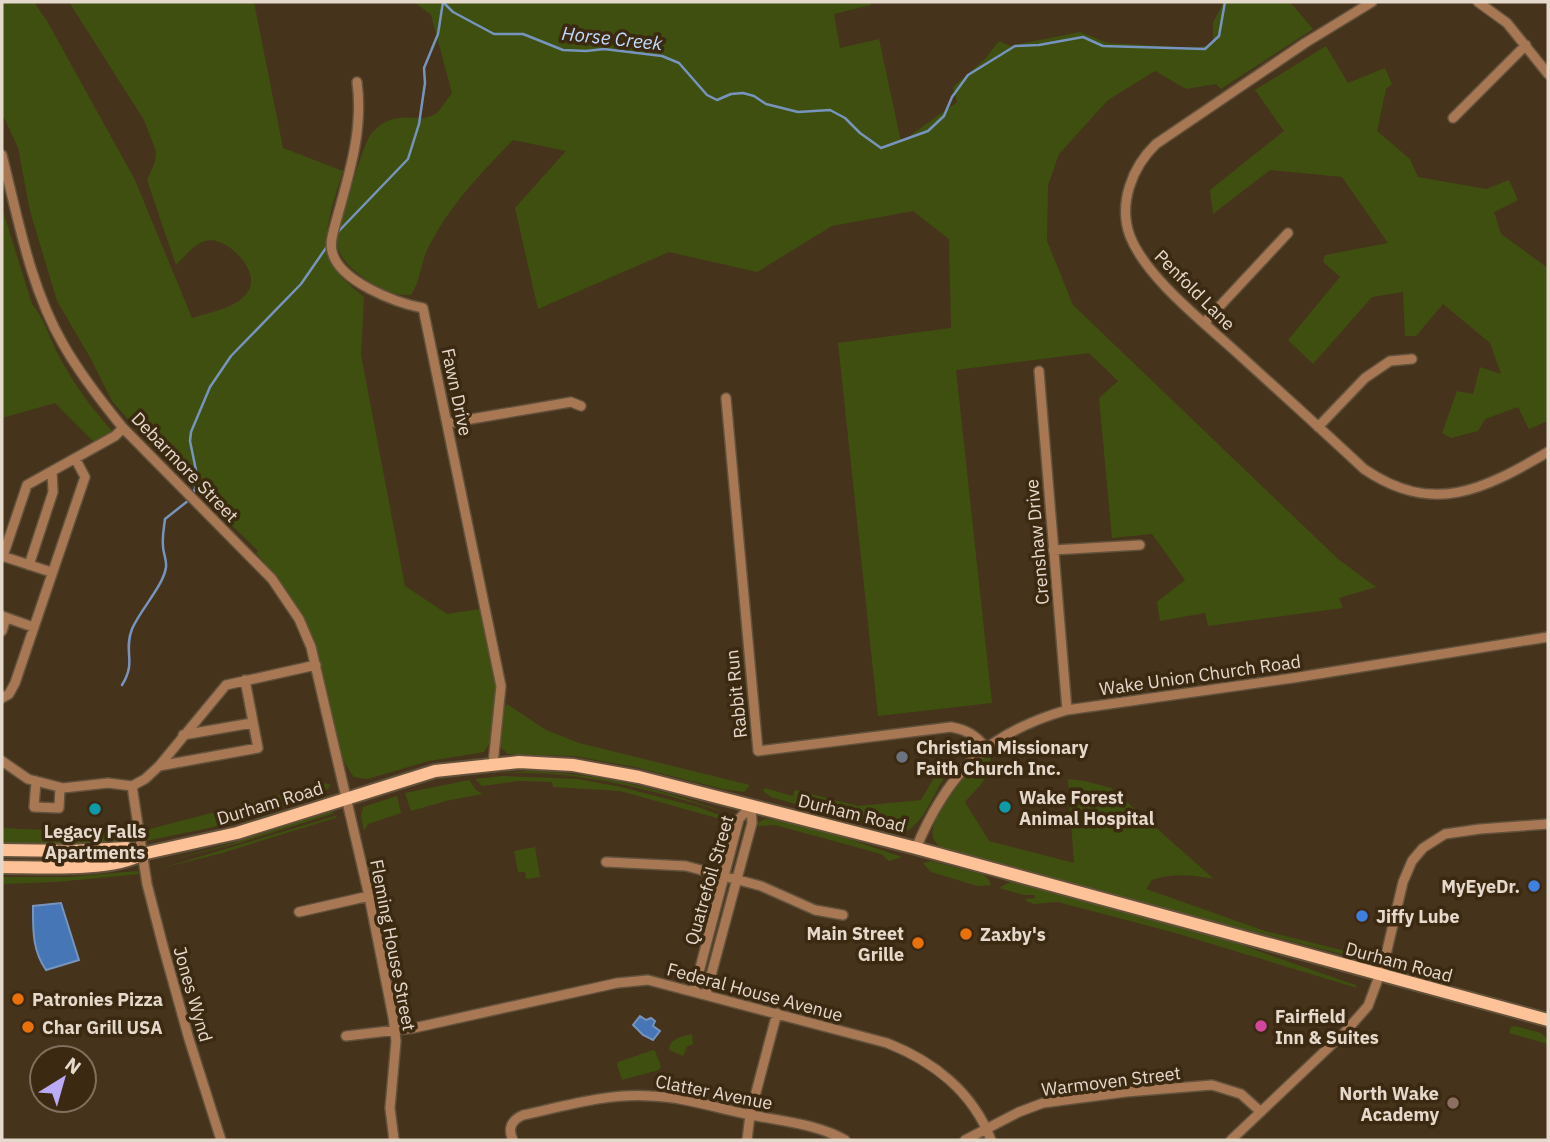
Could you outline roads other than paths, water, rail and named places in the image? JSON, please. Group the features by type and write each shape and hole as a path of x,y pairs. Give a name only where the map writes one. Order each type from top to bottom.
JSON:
{"main road":[{"name":"Durham Road","path":"2,867 69,867 129,862 142,854 237,833 435,771 493,764 546,762 601,769 916,848 1548,1020"},
{"name":"Durham Road","path":"2,850 127,848 142,854"},
{"path":"2,859 30,859 40,850"}],"street":[{"name":"Penfold Lane","path":"1372,2 1317,35 1152,148 1136,169 1128,193 1126,212 1129,233 1138,254 1149,269 1204,323 1364,469 1382,482 1409,492 1447,495 1468,491 1511,474 1548,452"},
{"path":"1478,2 1507,23 1548,74"},
{"path":"1453,118 1525,45"},
{"name":"Fawn Drive","path":"358,82 358,141 331,242 332,254 343,273 354,280 409,305 423,308 501,686 493,764"},
{"name":"Debarmore Street","path":"2,155 36,281 63,343 101,401 123,428 272,579 299,619 316,665 346,798"},
{"path":"1204,323 1289,233"},
{"path":"1318,427 1365,378 1390,361 1412,359"},
{"name":"Crenshaw Drive","path":"1039,371 1067,710"},
{"name":"Rabbit Run","path":"726,398 758,751 951,727 966,730 986,748"},
{"path":"447,423 571,402 581,406"},
{"path":"51,572 2,556 27,485 115,436 123,428"},
{"path":"2,698 9,694 15,683 85,477 75,458"},
{"path":"29,565 53,492 52,471"},
{"path":"1053,550 1140,545"},
{"path":"2,631 4,617 33,627"},
{"name":"Wake Union Church Road","path":"916,848 926,824 943,796 966,766 986,748 1018,727 1067,710 1293,678 1548,637"},
{"path":"2,761 28,779 60,788 108,783 132,786 145,779 159,765 226,685 316,665"},
{"path":"159,765 258,748 245,680"},
{"path":"183,735 253,723"},
{"path":"36,782 34,807 59,808 60,788"},
{"name":"Jones Wynd","path":"132,786 142,854 166,959 221,1140"},
{"name":"Fleming House Street","path":"346,798 396,1030 390,1108 394,1140"},
{"name":"Quatrefoil Street","path":"694,991 739,819 751,806"},
{"name":"Quatrefoil Street","path":"706,994 752,823 751,806"},
{"path":"1231,1140 1360,1016 1371,1001 1380,976 1403,882 1412,861 1423,848 1444,834 1548,824"},
{"path":"606,862 686,866 780,893 815,910 843,915"},
{"path":"299,912 369,896"},
{"name":"Federal House Avenue","path":"346,1036 414,1028 618,983 648,981 777,1013 887,1043 916,1054 943,1073 969,1102 990,1140"},
{"path":"747,1140 750,1115 777,1013"},
{"name":"Warmoven Street","path":"965,1140 1019,1112 1067,1098 1212,1085 1241,1094 1261,1112"},
{"name":"Clatter Avenue","path":"513,1140 510,1127 512,1122 523,1115 608,1097 659,1096 820,1129 845,1140"}],"water":[{"path":"61,903 79,960 46,970 36,947 33,906"},
{"path":"640,1016 655,1021 653,1026 660,1031 653,1040 633,1025"}],"waterway":[{"name":"Horse Creek","path":"443,2 453,12 494,34 523,34 563,50 604,49 662,56 679,63 707,95 717,100 731,94 743,93 766,104 798,112 830,110 845,118 881,148 928,131 944,116 952,97 968,75 1015,46 1039,45 1083,37 1103,46 1205,49 1219,36 1225,2"},
{"path":"336,234 408,159 419,124 425,83 424,68 438,34 443,2"},
{"path":"193,494 198,480 190,441 191,432 210,387 231,356 301,284 328,245"},
{"path":"122,685 129,670 132,629 164,574 165,519 189,500"}],"place":[{"name":"Christian Missionary Faith Church Inc.","path":"902,757"},
{"name":"Wake Forest Animal Hospital","path":"1005,807"},
{"name":"Legacy Falls Apartments","path":"95,809"},
{"name":"MyEyeDr.","path":"1534,886"},
{"name":"Jiffy Lube","path":"1362,916"},
{"name":"Zaxby's","path":"966,934"},
{"name":"Main Street Grille","path":"918,943"},
{"name":"Patronies Pizza","path":"18,999"},
{"name":"Fairfield Inn & Suites","path":"1261,1026"},
{"name":"Char Grill USA","path":"28,1027"},
{"name":"North Wake Academy","path":"1453,1103"}]}
